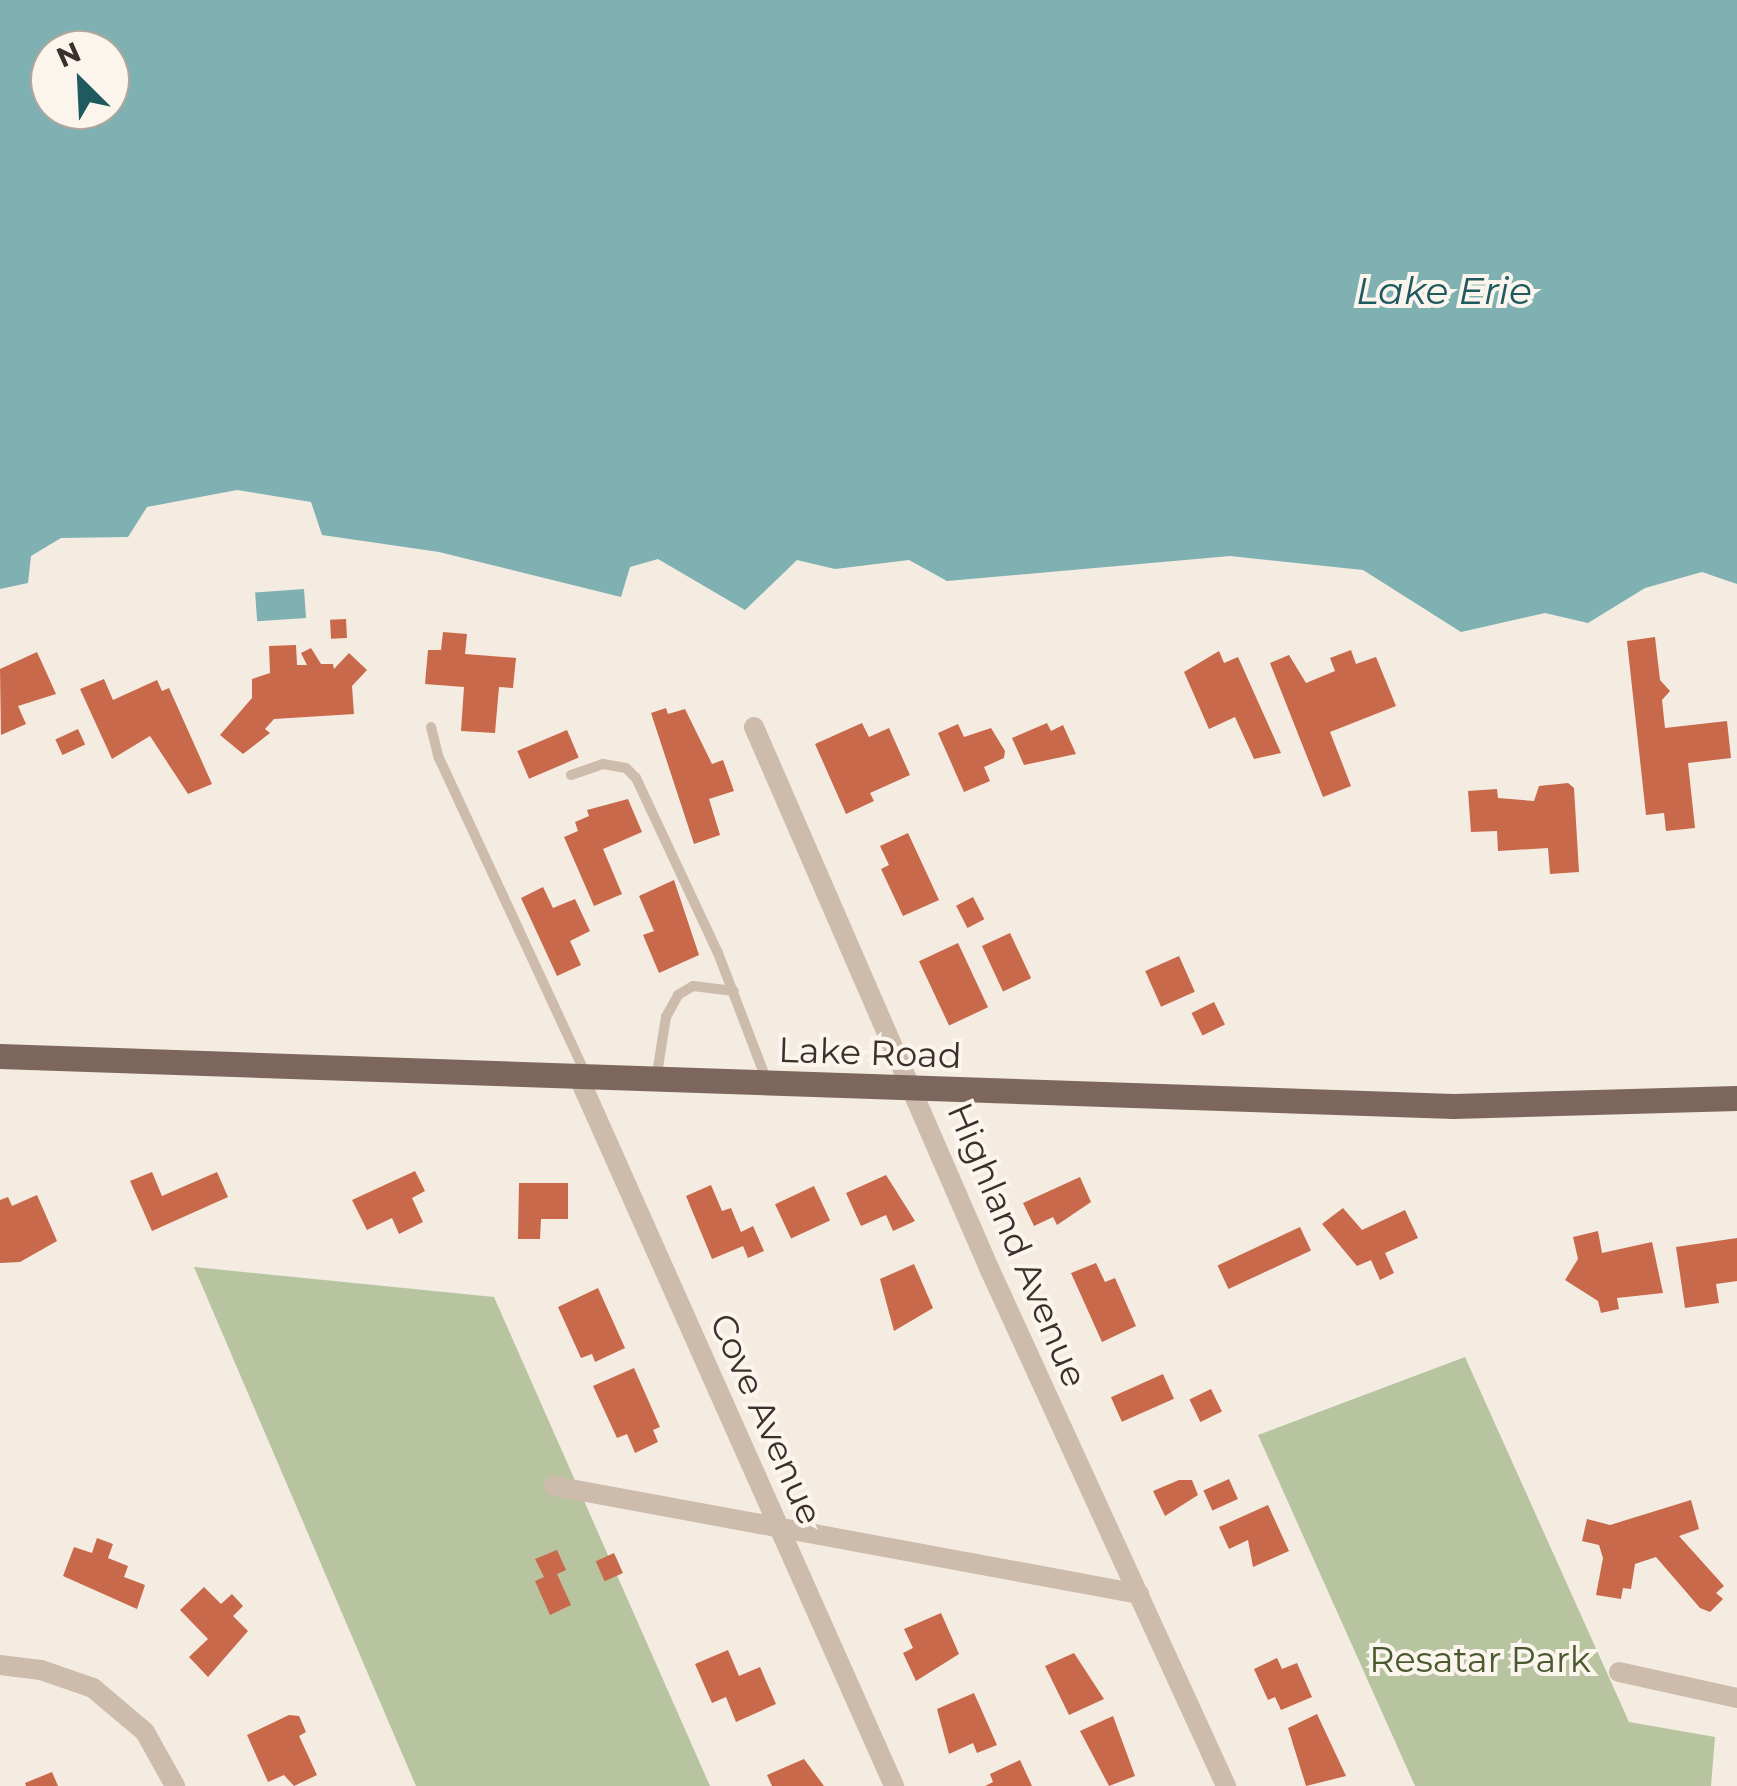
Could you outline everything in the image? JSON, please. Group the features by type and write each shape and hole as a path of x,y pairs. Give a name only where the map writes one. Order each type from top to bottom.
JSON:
{"main road":[{"name":"Lake Road","path":"0,1056 583,1079 1472,1106 1737,1098"}],"street":[{"name":"Highland Avenue","path":"754,726 915,1089 996,1285 1226,1786"},
{"name":"Cove Avenue","path":"583,1079 894,1786"},
{"path":"554,1486 780,1531 1140,1594"},
{"path":"0,1665 41,1670 93,1688 145,1732 175,1786"},
{"path":"1620,1672 1737,1698"}],"lane":[{"path":"431,727 583,1079"},
{"path":"570,774 603,764 626,768 636,778 734,991 768,1084"},
{"path":"656,1081 666,1017 678,995 693,986 734,991"}],"green space":[{"path":"194,1267 494,1297 710,1786 416,1786"},
{"name":"Resatar Park","path":"1465,1357 1629,1722 1715,1737 1711,1786 1415,1786 1258,1435"}],"water":[{"name":"Lake Erie","path":"0,0 1737,0 1737,584 1702,572 1645,588 1588,623 1545,613 1461,632 1363,570 1230,556 947,581 909,560 835,569 797,560 745,610 658,559 630,567 621,597 439,552 322,535 311,502 237,490 147,507 128,537 61,538 31,556 28,583 0,589"},
{"path":"304,589 306,618 257,621 255,592"}],"building":[{"path":"346,619 347,638 331,639 330,620"},
{"path":"443,632 467,634 465,654 516,658 513,688 499,687 495,733 461,731 464,687 425,684 428,650 441,650"},
{"path":"1655,637 1660,680 1670,691 1662,700 1665,728 1727,721 1731,758 1688,763 1695,828 1666,831 1664,813 1646,815 1627,641"},
{"path":"296,645 297,665 307,665 301,653 311,648 321,664 333,664 334,669 349,653 367,670 352,686 354,714 274,719 265,729 270,733 243,754 220,735 252,698 252,679 270,673 269,646"},
{"path":"1351,650 1356,664 1376,657 1396,706 1330,732 1351,786 1323,797 1270,663 1289,655 1306,683 1335,671 1330,658"},
{"path":"1219,651 1224,663 1238,657 1281,753 1254,759 1235,717 1209,729 1184,672"},
{"path":"37,652 56,694 18,706 26,724 1,735 0,669"},
{"path":"104,679 113,700 157,680 162,691 169,688 212,784 188,794 150,736 112,759 80,689"},
{"path":"666,708 668,714 685,709 712,764 723,760 734,791 709,799 720,835 694,844 651,713"},
{"path":"862,723 869,737 889,728 910,775 870,793 874,801 846,814 815,744"},
{"path":"1047,723 1051,731 1063,725 1076,754 1024,765 1012,738"},
{"path":"958,724 964,737 991,728 1005,751 1004,758 984,767 990,781 964,792 938,733"},
{"path":"78,729 85,744 63,755 55,740"},
{"path":"567,730 579,758 529,779 517,751"},
{"path":"1568,783 1574,788 1579,872 1550,874 1548,848 1498,851 1497,831 1471,832 1468,791 1497,789 1498,798 1534,801 1539,786"},
{"path":"628,799 642,832 603,849 622,894 594,906 564,837 578,831 575,822 589,816 587,810"},
{"path":"908,833 939,900 903,916 881,869 889,865 880,846"},
{"path":"674,880 699,955 659,973 643,935 654,931 639,896"},
{"path":"543,887 553,908 575,899 590,931 570,941 581,965 557,976 521,898"},
{"path":"973,897 984,919 967,928 956,906"},
{"path":"1010,933 1031,978 1003,991 982,946"},
{"path":"958,943 988,1007 949,1026 919,961"},
{"path":"1179,956 1195,992 1161,1007 1145,971"},
{"path":"1214,1002 1225,1024 1202,1035 1192,1013"},
{"path":"415,1171 425,1191 412,1198 423,1222 399,1234 392,1218 367,1230 352,1200"},
{"path":"152,1172 162,1196 217,1172 228,1197 152,1231 130,1181"},
{"path":"886,1175 915,1221 893,1231 886,1215 861,1226 846,1193"},
{"path":"1080,1177 1091,1202 1057,1225 1053,1217 1034,1226 1023,1203"},
{"path":"519,1183 568,1183 568,1219 541,1219 540,1239 518,1239"},
{"path":"711,1185 722,1211 731,1208 741,1232 753,1226 764,1251 748,1258 743,1246 712,1259 686,1196"},
{"path":"814,1186 830,1220 791,1239 775,1204"},
{"path":"37,1195 57,1241 20,1262 0,1263 0,1200 8,1197 12,1206"},
{"path":"1343,1208 1362,1230 1405,1210 1418,1238 1385,1253 1394,1273 1380,1280 1371,1260 1357,1266 1322,1224"},
{"path":"1300,1227 1311,1251 1229,1289 1218,1265"},
{"path":"1598,1231 1602,1253 1652,1242 1663,1293 1617,1298 1619,1309 1601,1313 1598,1301 1565,1280 1578,1259 1573,1237"},
{"path":"1737,1238 1737,1281 1716,1284 1719,1303 1685,1308 1676,1247"},
{"path":"1096,1263 1105,1282 1115,1278 1136,1326 1102,1342 1071,1273"},
{"path":"914,1264 933,1308 894,1331 880,1279"},
{"path":"598,1288 625,1348 595,1362 592,1354 581,1358 558,1307"},
{"path":"634,1368 660,1427 653,1430 658,1442 635,1453 627,1434 617,1438 593,1386"},
{"path":"1163,1374 1174,1399 1122,1422 1111,1397"},
{"path":"1211,1389 1222,1411 1200,1422 1189,1400"},
{"path":"1229,1479 1238,1499 1212,1510 1203,1490"},
{"path":"1179,1480 1192,1480 1198,1495 1165,1516 1153,1491"},
{"path":"1691,1500 1699,1529 1679,1536 1724,1586 1716,1593 1723,1599 1710,1612 1700,1608 1656,1557 1635,1564 1631,1589 1623,1588 1621,1599 1596,1595 1603,1558 1599,1545 1582,1541 1587,1519 1610,1525"},
{"path":"1268,1505 1289,1551 1253,1567 1248,1540 1229,1549 1219,1527"},
{"path":"97,1538 113,1544 108,1558 128,1566 124,1577 145,1585 137,1609 63,1576 74,1547 92,1553"},
{"path":"557,1550 566,1570 557,1574 571,1605 550,1615 535,1581 544,1577 535,1559"},
{"path":"614,1553 623,1573 605,1581 596,1561"},
{"path":"204,1587 221,1604 232,1594 243,1606 233,1616 248,1631 208,1677 189,1657 208,1639 180,1610"},
{"path":"941,1613 959,1654 916,1681 903,1653 913,1648 904,1629"},
{"path":"728,1650 739,1676 760,1667 776,1704 736,1722 726,1697 712,1703 695,1664"},
{"path":"1074,1653 1104,1699 1069,1715 1045,1666"},
{"path":"1277,1658 1282,1669 1297,1663 1312,1697 1281,1710 1275,1697 1268,1700 1254,1669"},
{"path":"974,1693 997,1745 977,1753 973,1743 949,1754 937,1709"},
{"path":"1317,1714 1346,1776 1306,1786 1288,1728"},
{"path":"289,1715 299,1716 306,1732 299,1736 317,1775 294,1786 284,1775 268,1782 247,1735"},
{"path":"1113,1716 1135,1776 1109,1786 1080,1731"},
{"path":"804,1759 824,1786 772,1786 767,1775"},
{"path":"1020,1760 1032,1786 985,1786 993,1782 990,1774"},
{"path":"52,1772 58,1786 26,1786 25,1783"}]}
